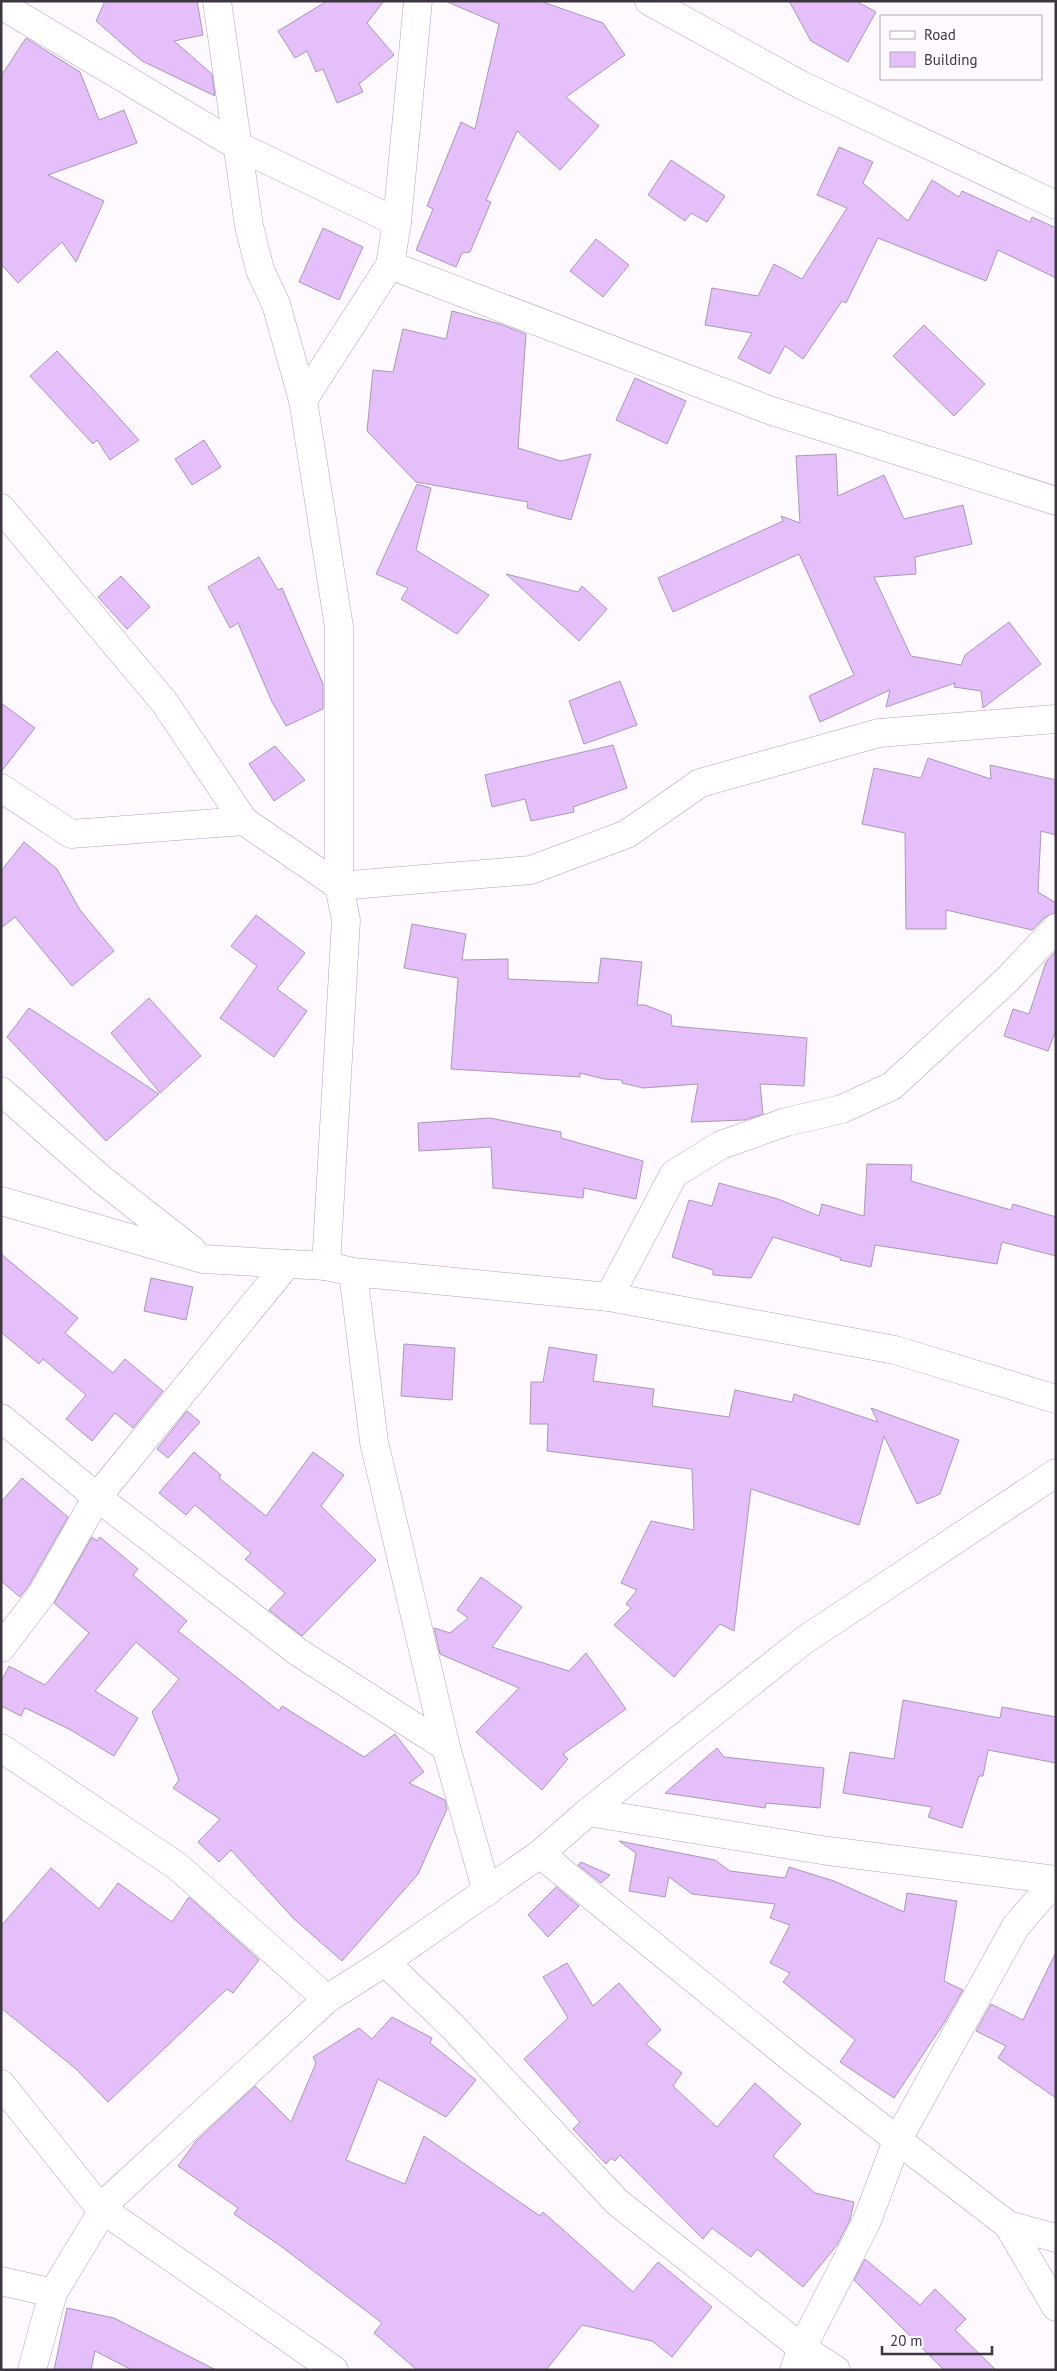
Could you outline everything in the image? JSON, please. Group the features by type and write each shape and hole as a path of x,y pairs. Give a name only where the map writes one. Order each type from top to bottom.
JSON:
{"street":[{"path":"216,1 248,226 260,270 276,304 303,400 339,627 339,886 346,920 326,1266"},
{"path":"303,400 390,265 397,222 418,1"},
{"path":"649,1 801,85 1056,205"},
{"path":"6,10 236,145 397,222"},
{"path":"390,265 769,410 1056,502"},
{"path":"1,508 165,703 244,820 339,886 531,870 627,834 700,783 879,733 1056,719"},
{"path":"1,788 71,834 244,820"},
{"path":"609,1297 674,1174 721,1145 786,1122 842,1109 892,1086 1008,979 1056,928"},
{"path":"1,1091 100,1178 203,1259"},
{"path":"1,1201 203,1259 326,1266 353,1272 609,1297 895,1350 1056,1400"},
{"path":"1,1648 42,1594 97,1497 287,1264"},
{"path":"353,1272 374,1442 446,1747 488,1892"},
{"path":"1,1418 97,1497 298,1652 446,1747"},
{"path":"32,2370 53,2293 102,2209 327,1999 488,1892 540,1854 588,1812 803,1641 1056,1473"},
{"path":"1,1748 177,1866 327,1999"},
{"path":"588,1812 828,1851 1056,1880"},
{"path":"540,1854 897,2141 1008,2225 1056,2238"},
{"path":"798,2359 866,2223 897,2141 1016,1926 1056,1880"},
{"path":"385,1962 452,2026 617,2202 798,2359 836,2370"},
{"path":"1,2084 102,2209 334,2370"},
{"path":"1008,2225 1056,2307"},
{"path":"1,2280 53,2293"}],"building":[{"path":"105,1 197,1 203,35 174,41 212,74 215,96 142,61 96,21"},
{"path":"327,1 384,1 367,23 394,55 359,84 363,92 337,103 323,69 316,72 307,51 295,58 278,31"},
{"path":"445,1 540,1 603,23 625,55 566,97 599,126 560,170 517,131 486,200 491,202 470,252 462,253 456,267 416,250 433,209 427,206 461,122 475,129 499,24"},
{"path":"789,1 856,1 876,12 848,62 811,41"},
{"path":"26,38 80,72 99,120 124,110 137,143 48,175 104,201 76,262 62,242 18,283 1,264 1,76"},
{"path":"839,147 873,162 863,183 908,221 932,180 959,197 962,191 1030,222 1032,217 1056,228 1056,278 998,250 986,281 878,238 846,303 842,301 803,359 785,346 770,374 738,358 752,333 705,325 712,288 758,296 774,264 802,279 847,208 817,195"},
{"path":"671,160 725,196 707,222 691,213 685,221 648,195"},
{"path":"323,228 363,247 339,300 299,282"},
{"path":"596,239 629,265 603,297 570,271"},
{"path":"452,311 500,324 526,334 518,448 561,461 591,454 571,520 527,508 528,502 416,482 367,431 373,370 393,372 403,329 446,339"},
{"path":"924,325 985,384 954,416 893,356"},
{"path":"57,351 139,440 110,460 97,440 93,444 30,376"},
{"path":"635,378 686,401 667,444 616,420"},
{"path":"204,440 221,467 192,485 175,459"},
{"path":"836,454 838,496 884,475 904,519 963,505 972,544 915,557 916,574 874,577 911,656 961,665 965,655 1009,622 1041,664 983,708 981,691 954,687 955,683 886,707 890,690 820,722 809,696 854,675 799,554 673,612 658,578 783,521 781,516 800,523 796,456"},
{"path":"417,484 431,488 416,550 489,595 457,634 401,599 408,588 376,574"},
{"path":"259,557 278,590 282,588 323,684 323,709 286,726 272,702 238,623 230,628 208,587"},
{"path":"506,574 578,592 582,586 607,609 579,641"},
{"path":"121,576 150,607 127,629 98,597"},
{"path":"620,681 637,725 584,744 569,701"},
{"path":"1,703 35,728 1,772"},
{"path":"613,745 627,788 573,807 574,812 531,821 525,799 492,807 485,775"},
{"path":"275,746 305,780 274,801 249,764"},
{"path":"928,758 991,779 990,765 1056,780 1056,835 1041,831 1038,892 1056,903 1056,913 1045,917 1032,930 946,910 946,929 906,929 905,833 862,824 874,768 921,778"},
{"path":"24,842 57,869 80,910 114,951 72,986 15,917 1,928 1,871"},
{"path":"256,915 305,953 277,989 307,1011 274,1057 220,1018 257,966 231,946"},
{"path":"412,924 466,934 462,960 508,959 508,979 598,983 601,958 642,962 637,1005 645,1005 671,1015 672,1026 807,1038 804,1086 760,1084 763,1114 745,1120 691,1122 698,1084 643,1088 622,1083 622,1080 604,1079 580,1073 580,1077 451,1069 458,978 404,968"},
{"path":"1056,951 1056,1030 1048,1051 1004,1036 1013,1009 1029,1014 1046,962"},
{"path":"149,998 201,1056 160,1093 111,1033"},
{"path":"29,1008 159,1094 106,1141 7,1037"},
{"path":"490,1118 561,1132 561,1138 643,1161 636,1199 584,1188 583,1198 493,1188 491,1147 419,1151 418,1123"},
{"path":"867,1164 912,1165 911,1181 1011,1210 1013,1204 1056,1217 1056,1256 1002,1242 997,1264 875,1245 871,1267 840,1260 841,1258 773,1237 751,1278 713,1275 713,1270 672,1257 689,1200 712,1206 719,1183 778,1199 819,1216 822,1204 864,1216"},
{"path":"1,1254 78,1318 65,1333 113,1373 125,1359 163,1391 133,1428 115,1413 92,1441 66,1419 86,1395 43,1359 39,1364 1,1332"},
{"path":"151,1278 193,1287 186,1320 144,1311"},
{"path":"404,1344 455,1348 452,1400 401,1396"},
{"path":"549,1347 597,1355 593,1381 654,1389 652,1406 729,1417 735,1390 792,1402 794,1394 878,1422 871,1408 959,1440 940,1494 917,1504 884,1436 859,1525 751,1489 734,1631 720,1624 674,1677 614,1625 631,1608 626,1604 637,1590 621,1583 651,1521 694,1530 692,1469 547,1451 548,1424 530,1424 531,1382 543,1382"},
{"path":"187,1411 200,1422 168,1458 157,1449"},
{"path":"194,1452 221,1475 219,1478 266,1516 313,1452 344,1475 321,1506 376,1560 302,1636 269,1610 285,1593 245,1559 251,1553 195,1505 186,1515 159,1493"},
{"path":"22,1478 68,1517 29,1585 20,1597 1,1581 1,1502"},
{"path":"92,1537 97,1541 100,1537 138,1569 133,1575 187,1621 178,1631 279,1711 282,1706 364,1757 395,1734 424,1772 409,1783 445,1800 447,1809 418,1874 342,1961 293,1918 231,1850 219,1862 198,1842 220,1819 173,1788 179,1780 152,1712 179,1679 136,1642 95,1691 138,1718 114,1756 69,1729 25,1708 21,1716 1,1706 1,1682 9,1666 45,1685 89,1633 54,1603"},
{"path":"481,1577 522,1607 492,1647 569,1671 586,1653 626,1709 563,1754 568,1759 542,1790 476,1732 519,1688 440,1654 434,1628 450,1633 468,1618 457,1610"},
{"path":"903,1700 1000,1718 1002,1707 1056,1717 1056,1763 988,1750 983,1776 979,1776 962,1828 928,1817 932,1807 843,1793 850,1752 894,1759"},
{"path":"717,1748 724,1757 824,1768 820,1808 766,1803 765,1808 665,1793"},
{"path":"619,1841 715,1860 730,1871 785,1878 789,1867 834,1881 904,1912 907,1893 957,1901 944,1981 963,1990 944,2023 894,2098 840,2062 855,2040 783,1982 790,1973 770,1963 790,1925 770,1918 775,1904 692,1894 669,1877 665,1897 629,1891 636,1853"},
{"path":"581,1862 610,1875 601,1883 578,1865"},
{"path":"51,1868 99,1909 118,1883 172,1922 189,1897 259,1960 233,1993 227,1989 108,2102 76,2069 1,2008 1,1926"},
{"path":"556,1887 579,1906 548,1937 528,1915"},
{"path":"1056,1952 1056,2098 998,2058 1006,2046 976,2031 991,2004 1023,2020"},
{"path":"567,1963 593,2006 619,1983 661,2030 646,2044 682,2073 673,2086 717,2127 755,2083 801,2124 773,2156 815,2193 854,2202 850,2220 837,2245 803,2287 757,2249 751,2257 712,2228 703,2239 620,2155 615,2161 611,2158 606,2164 573,2129 580,2122 524,2059 568,2018 543,1977"},
{"path":"392,2017 432,2038 430,2043 476,2080 446,2117 378,2079 346,2160 405,2184 424,2136 540,2216 543,2212 633,2292 658,2262 712,2307 672,2357 652,2341 582,2325 546,2370 417,2370 374,2333 382,2323 282,2247 234,2214 238,2208 178,2166 196,2141 255,2086 291,2122 316,2063 313,2057 359,2028 372,2039"},
{"path":"865,2259 920,2305 935,2289 966,2319 955,2330 996,2370 944,2370 854,2280"},
{"path":"67,2308 114,2318 216,2370 132,2370 95,2351 91,2370 54,2370"}]}
